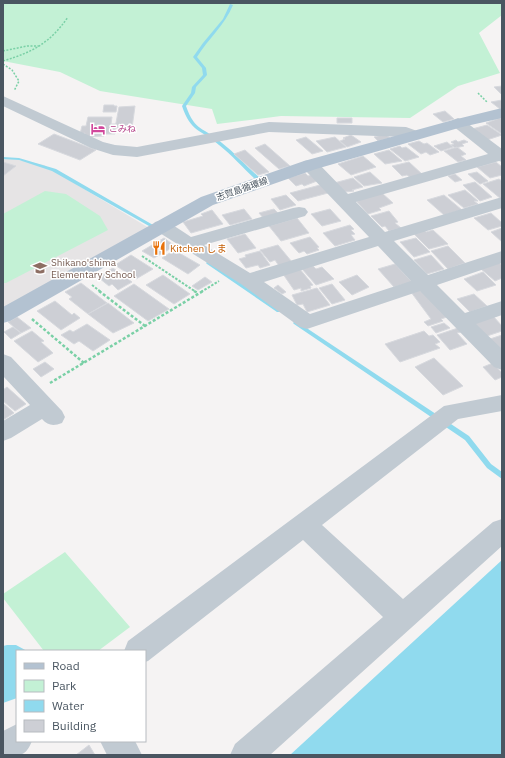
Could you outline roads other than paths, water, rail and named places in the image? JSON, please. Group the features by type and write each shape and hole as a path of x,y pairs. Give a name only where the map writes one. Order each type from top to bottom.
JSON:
{"main road":[{"name":"志賀島循環線","path":"11,312 156,229 207,202 310,165 458,123 502,113"}],"street":[{"path":"6,97 51,124 97,145 113,150 137,152 269,127 406,132 414,135"},
{"path":"458,123 501,156"},
{"path":"345,200 501,156"},
{"path":"310,165 384,239 461,322 502,362"},
{"path":"241,276 384,239 502,202"},
{"path":"190,243 299,212"},
{"path":"156,229 190,243 307,322 502,257"},
{"path":"461,322 502,308"},
{"path":"3,362 44,406 3,432"},
{"path":"139,650 452,412 502,404"},
{"path":"304,525 403,617"},
{"path":"246,755 502,530"},
{"path":"4,753 16,741"},
{"path":"117,742 126,755"}],"water":[{"path":"502,560 502,755 290,755"},
{"path":"16,645 25,650 16,650 16,698 3,703 3,646"}],"waterway":[{"path":"231,5 225,19 195,57 204,68 205,75 194,87 193,93 184,106 193,125 219,142 257,178"},
{"path":"3,158 19,159 54,170 158,229"},
{"path":"209,263 279,311"},
{"path":"296,323 467,438 489,466 502,476"}],"place":[{"name":"こみね","path":"98,129"},
{"name":"Kitchen しま","path":"159,248"},
{"name":"Shikano'shima Elementary School","path":"40,268"}]}
